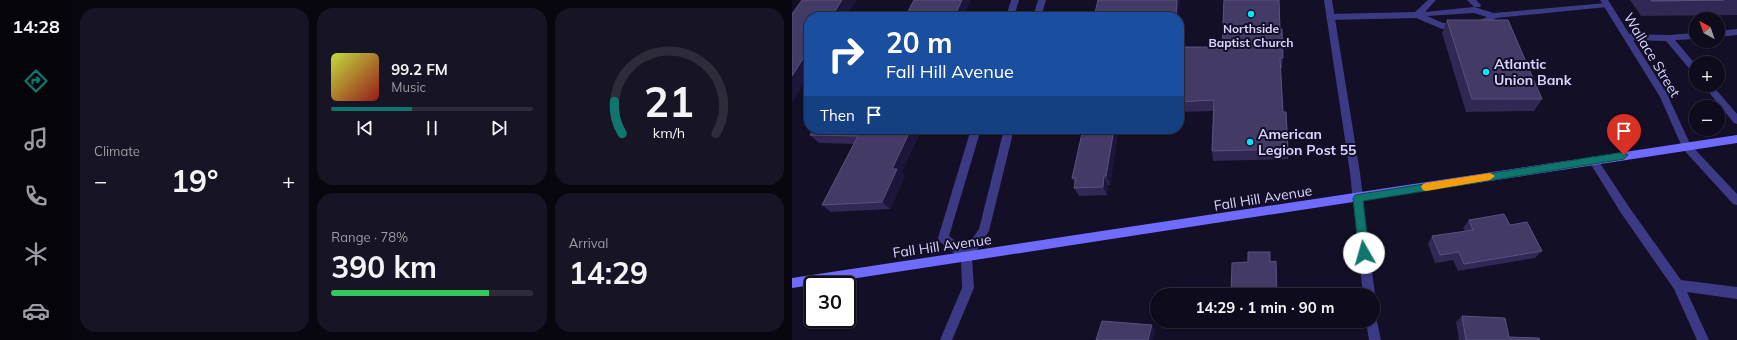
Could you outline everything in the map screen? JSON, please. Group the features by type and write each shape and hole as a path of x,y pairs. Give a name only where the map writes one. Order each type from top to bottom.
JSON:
{"main road":[{"name":"Fall Hill Avenue","path":"792,283 1358,198 1593,160 1737,139"}],"street":[{"path":"1011,12 1015,0"},
{"path":"1038,12 1042,0"},
{"path":"1328,0 1358,198 1368,288"},
{"path":"1417,15 1432,0"},
{"path":"1417,15 1450,5 1474,2 1494,16"},
{"path":"1330,17 1417,15 1443,18 1494,16 1606,2"},
{"name":"Wallace Street","path":"1606,2 1664,96 1686,146 1737,201"},
{"path":"1725,33 1737,32"},
{"path":"1627,37 1668,38 1689,36"},
{"path":"1668,38 1689,63"},
{"path":"1713,92 1737,120"},
{"path":"966,257 943,238 974,134"},
{"path":"946,340 968,288 966,257 984,231 1008,134"},
{"path":"1593,160 1625,210 1678,285 1703,340"},
{"path":"1678,285 1737,293"},
{"path":"1373,328 1374,340"}],"building":[{"path":"802,0 842,0 834,12 804,12 804,57 792,76 792,14"},
{"path":"914,0 962,0 956,12 908,12"},
{"path":"1098,0 1177,0 1176,12 1095,12"},
{"path":"1224,0 1279,0 1280,29 1282,29 1283,58 1280,58 1283,112 1286,112 1288,149 1212,151 1214,100 1184,102 1184,47 1222,47"},
{"path":"1651,0 1724,0 1652,1"},
{"name":"Atlantic Union Bank","path":"1447,20 1508,20 1542,99 1472,99"},
{"path":"909,134 892,169 897,169 882,202 822,205 858,136 810,135"},
{"path":"1082,134 1113,134 1103,187 1074,188 1076,178 1072,178"},
{"path":"1504,214 1510,225 1527,222 1542,251 1464,264 1459,252 1440,255 1432,236 1473,230 1469,220"},
{"path":"1248,252 1270,252 1270,262 1276,261 1277,288 1231,288 1232,263 1248,262"},
{"path":"1462,316 1505,318 1509,337 1539,338 1540,340 1466,340"},
{"path":"1102,321 1150,325 1151,328 1148,340 1096,340"}],"slow traffic":[{"path":"1426,187 1490,176"}],"place":[{"name":"Northside Baptist Church","path":"1251,14"},
{"name":"Atlantic Union Bank","path":"1486,72"},
{"name":"American Legion Post 55","path":"1250,142"}],"route":[{"path":"1364,253 1358,198 1624,155"}]}
